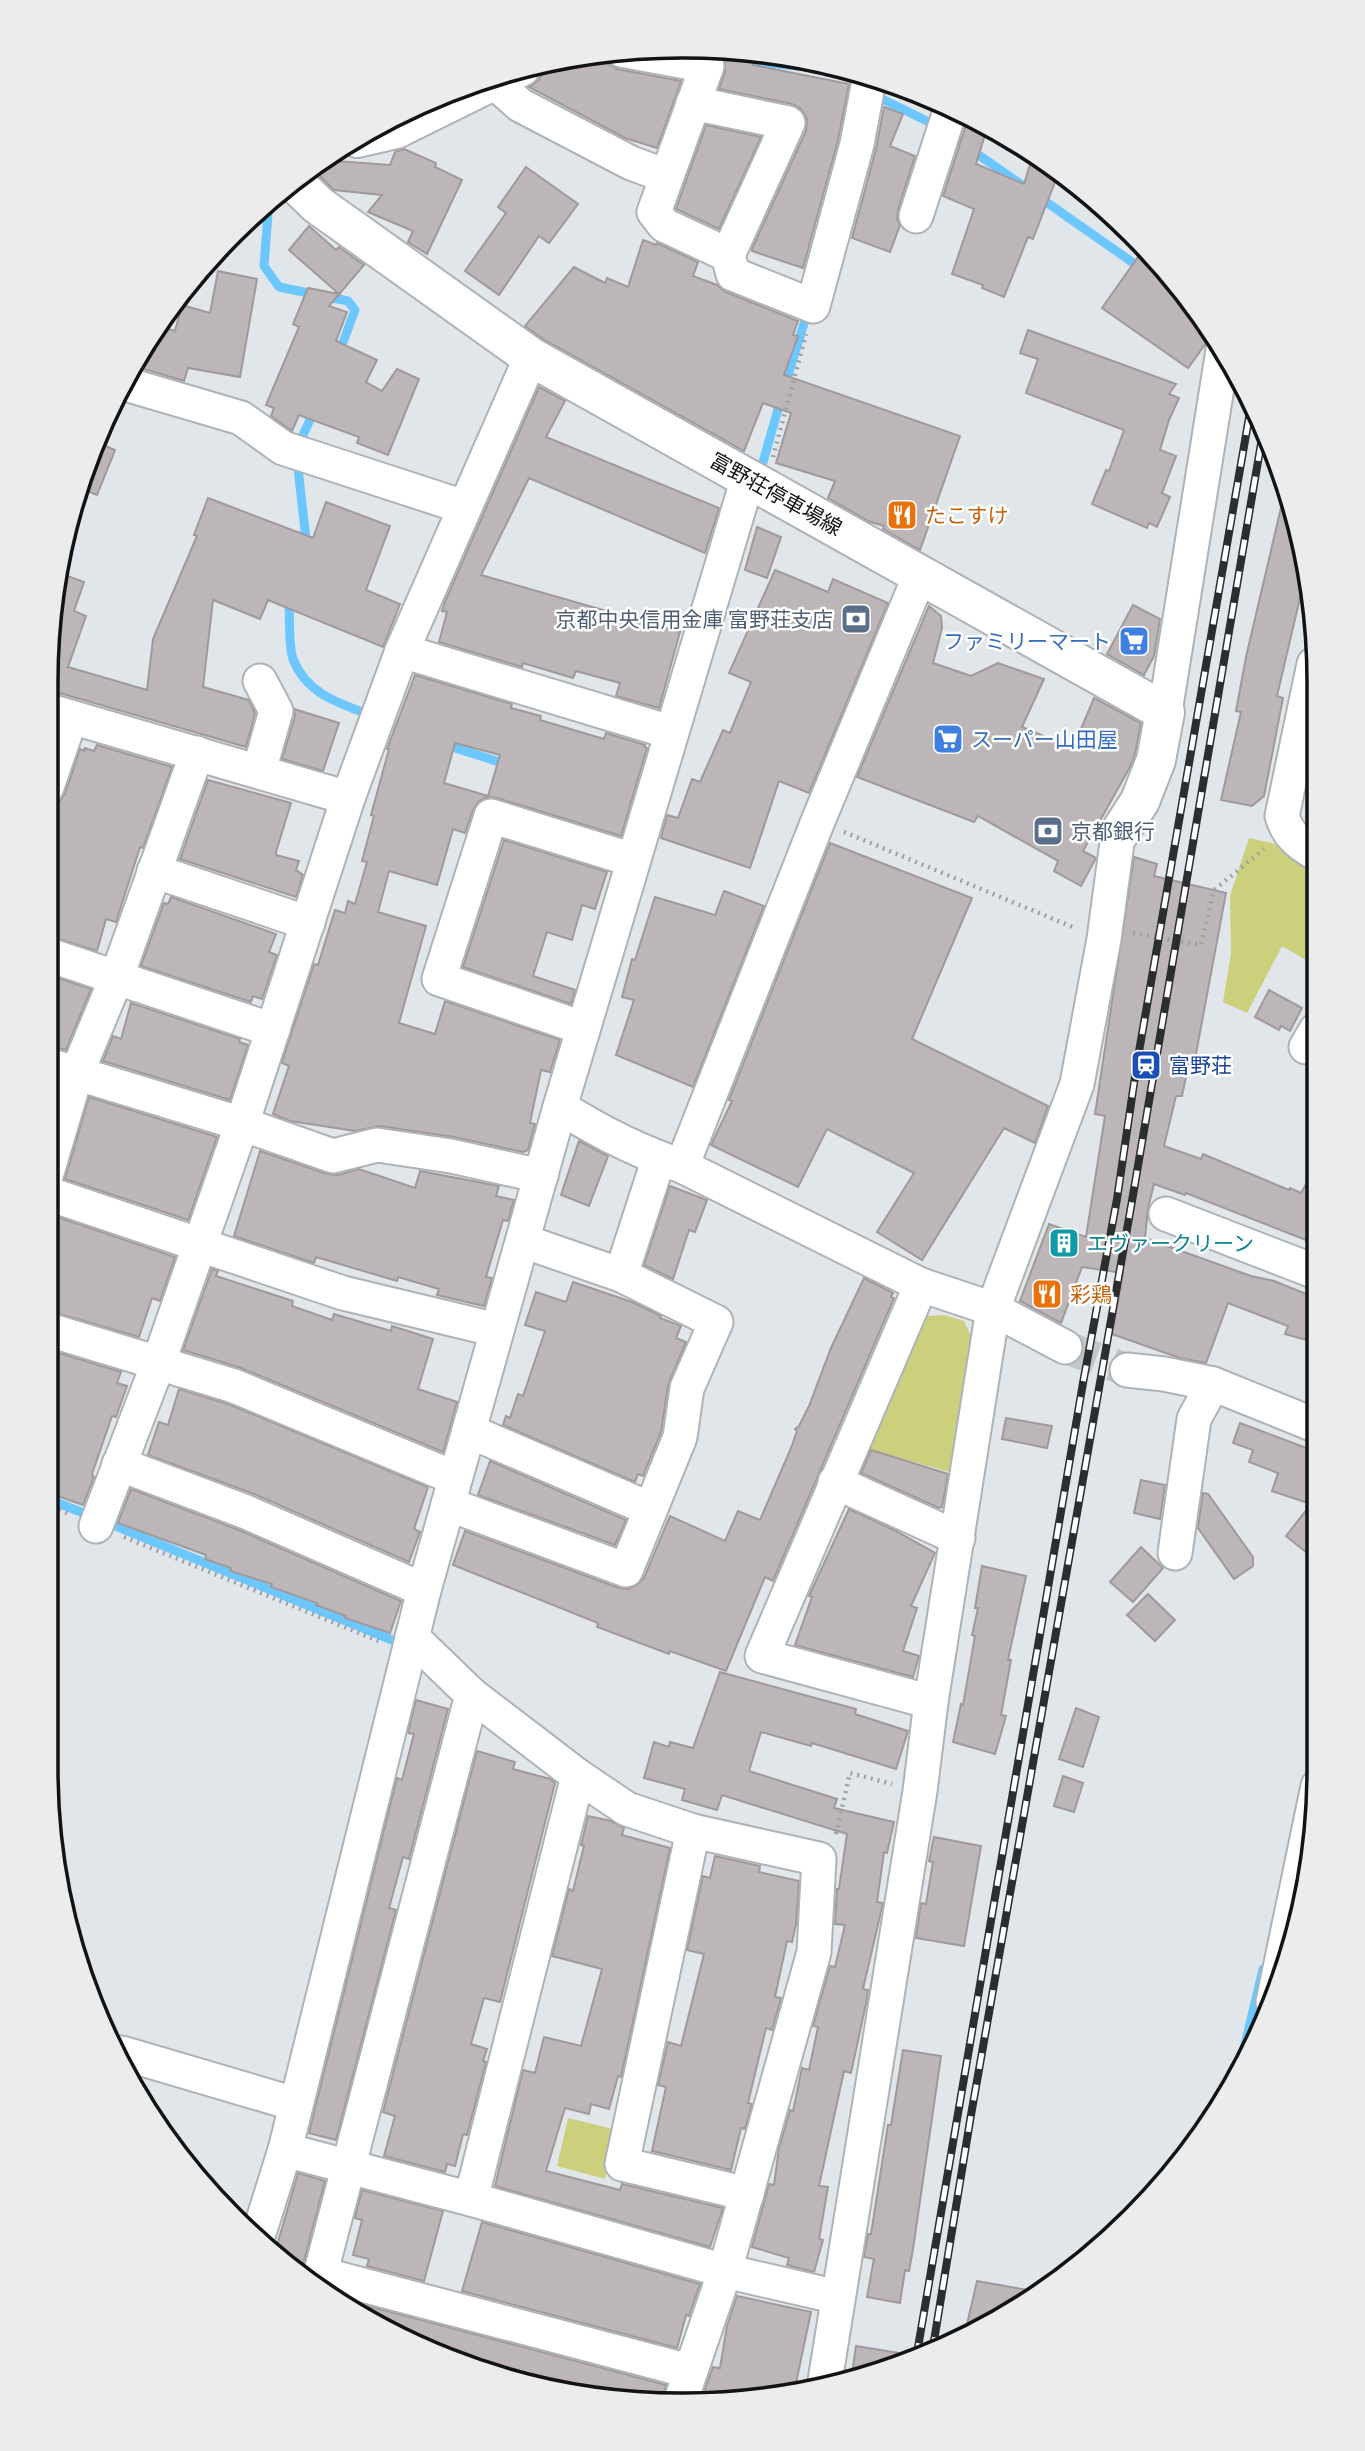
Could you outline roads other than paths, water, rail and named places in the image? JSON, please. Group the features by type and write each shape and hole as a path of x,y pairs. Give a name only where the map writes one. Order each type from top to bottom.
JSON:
{"main road":[{"path":"390,130 448,103"},
{"name":"富野荘停車場線","path":"301,188 318,205 531,357 1165,712"},
{"path":"1118,835 1140,802 1156,760 1165,712"}],"street":[{"path":"666,58 707,66 654,212 664,225 728,255"},
{"path":"510,82 520,105 631,163 666,176"},
{"path":"693,103 788,123 728,255 733,274 814,306 857,144 868,86"},
{"path":"916,216 948,117"},
{"path":"98,1521 158,1364 242,1124 348,798 402,650 531,357"},
{"path":"1165,712 1221,365"},
{"path":"133,386 241,418 284,448 464,507"},
{"path":"261,2228 285,2150 410,1645 468,1431 497,1330 536,1245 541,1176 571,1114 583,1028 670,732 756,483"},
{"path":"621,1275 818,821 920,575"},
{"path":"402,650 670,732"},
{"path":"259,771 276,711 260,681"},
{"path":"1307,696 1282,816 1287,830 1296,841 1307,848"},
{"path":"59,713 348,798"},
{"path":"58,1091 61,1070 116,979 197,753"},
{"path":"583,1028 439,979 491,816 633,860"},
{"path":"826,2376 920,1791 931,1702 993,1309 1077,1084 1104,939 1118,835"},
{"path":"154,871 308,923"},
{"path":"58,958 273,1030"},
{"path":"61,1070 242,1124 333,1156 377,1145 451,1156 541,1176"},
{"path":"571,1114 921,1285 993,1309 1065,1347"},
{"path":"58,1197 343,1293 497,1330"},
{"path":"1166,1214 1307,1269"},
{"path":"58,1333 234,1386 452,1491 626,1570 680,1437 687,1388 716,1322 621,1275 536,1245"},
{"path":"921,1285 762,1656 931,1702"},
{"path":"1127,1370 1213,1384 1307,1422"},
{"path":"1175,1553 1194,1419 1213,1384"},
{"path":"468,1431 650,1509"},
{"path":"120,1464 246,1512 424,1590"},
{"path":"835,1482 958,1538"},
{"path":"330,2284 685,2386 747,2194 814,1952 819,1859 693,1830 627,1809 578,1776 410,1645"},
{"path":"320,2277 472,1695"},
{"path":"471,2199 578,1776"},
{"path":"693,1830 622,2164 747,2194"},
{"path":"127,2054 295,2104"},
{"path":"285,2150 471,2199 724,2271 838,2297"}],"waterway":[{"path":"722,59 739,61"},
{"path":"878,97 935,125"},
{"path":"957,140 1022,185"},
{"path":"1039,197 1142,269"},
{"path":"268,216 264,266 279,287 348,301 355,310 339,353"},
{"path":"785,385 806,317"},
{"path":"759,476 781,399"},
{"path":"303,435 314,411"},
{"path":"297,460 306,539 304,545"},
{"path":"289,600 290,646 299,670 306,680 323,694 365,713"},
{"path":"443,744 496,761 510,762"},
{"path":"58,1503 93,1517"},
{"path":"106,1522 392,1640"},
{"path":"1247,2036 1263,1969"}],"tunnel":[{"path":"1065,1347 1127,1370"}],"railway":[{"path":"918,2347 1249,419"},
{"path":"934,2340 1261,445"}],"place":[{"name":"たこすけ","path":"902,515"},
{"name":"京都中央信用金庫 富野荘支店","path":"856,619"},
{"name":"ファミリーマート","path":"1134,641"},
{"name":"スーパー山田屋","path":"948,739"},
{"name":"京都銀行","path":"1048,831"},
{"name":"富野荘","path":"1146,1065"},
{"name":"エヴァークリーン","path":"1064,1243"},
{"name":"彩鶏","path":"1047,1294"}]}
